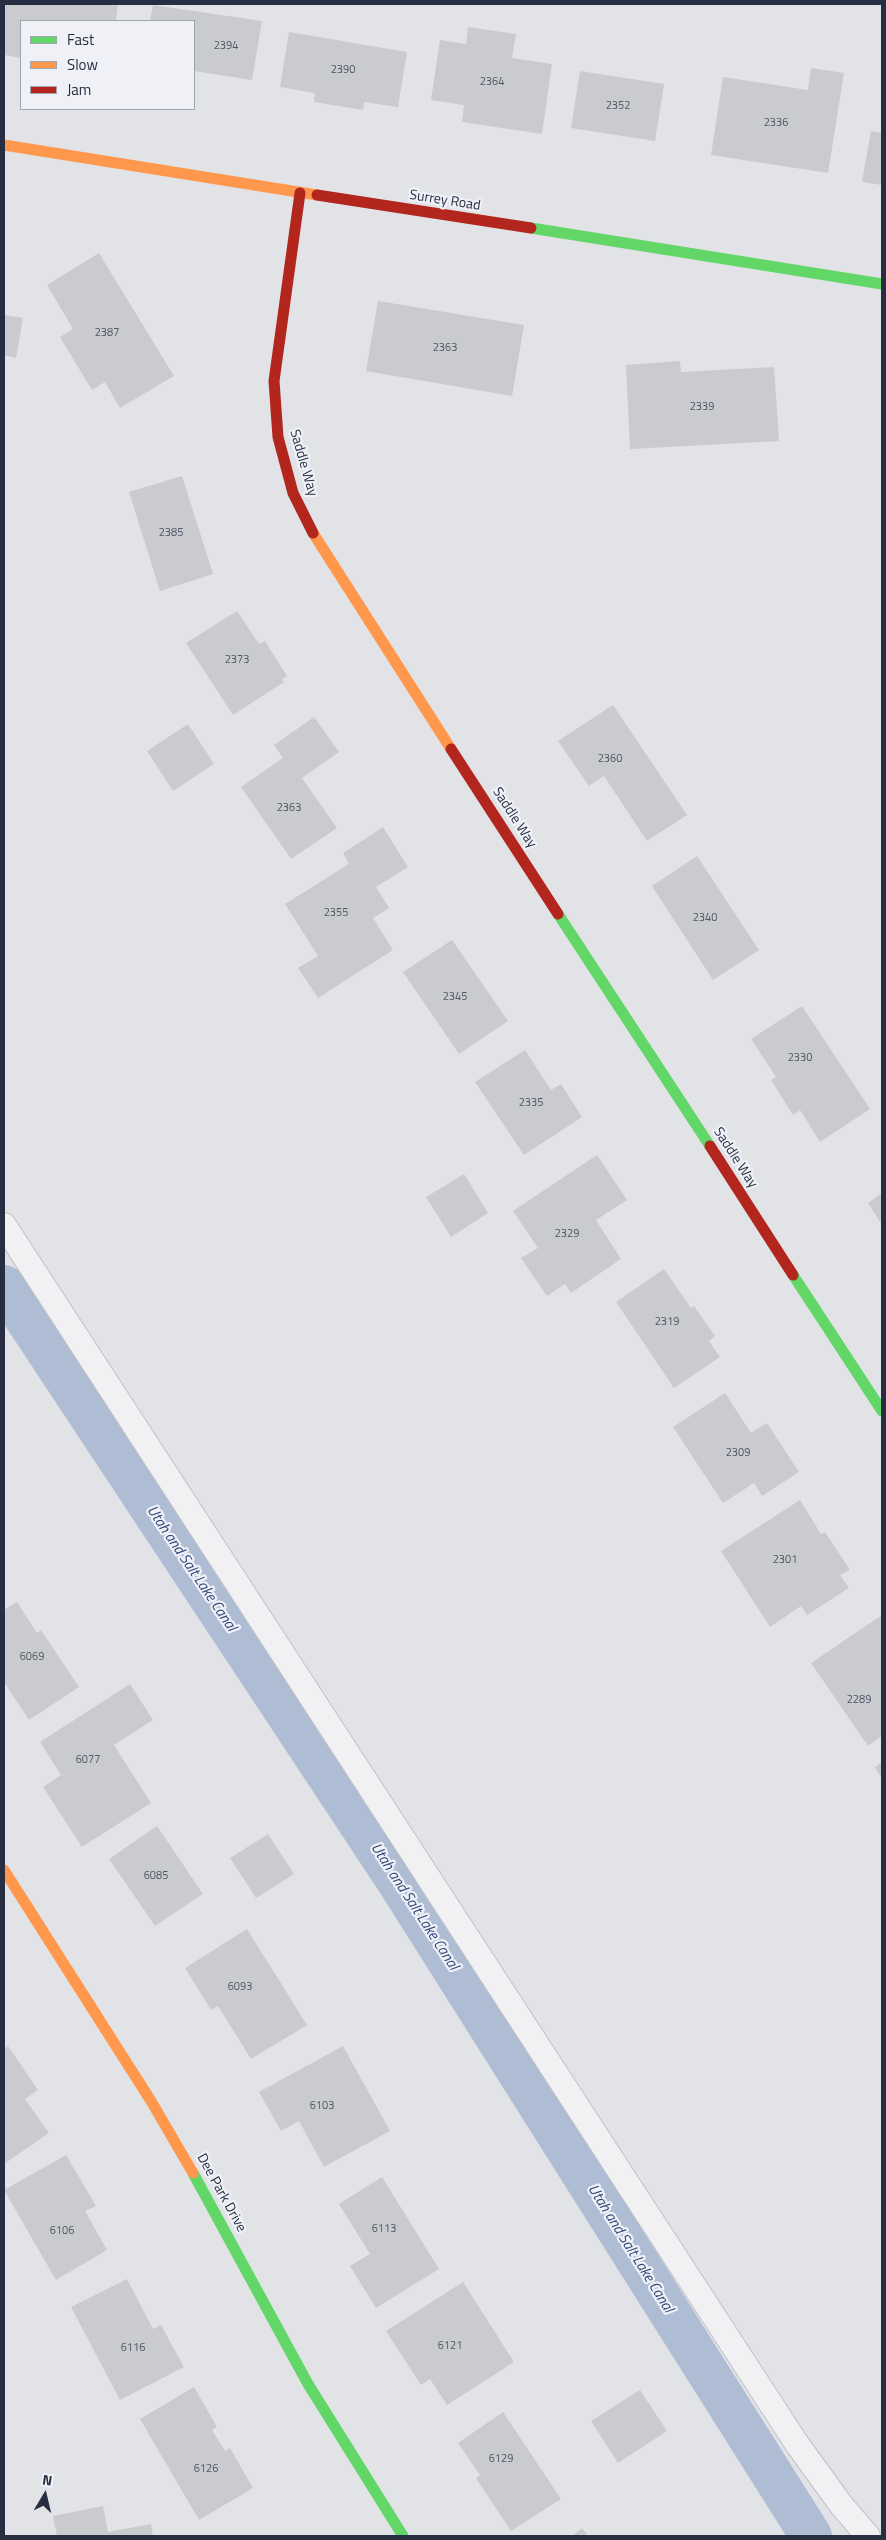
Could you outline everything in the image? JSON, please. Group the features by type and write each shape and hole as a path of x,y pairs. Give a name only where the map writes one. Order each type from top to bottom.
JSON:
{"street":[{"name":"Surrey Road","path":"4,145 882,284"},
{"name":"Saddle Way","path":"300,193 274,381 278,438 293,493 343,583 882,1411"},
{"name":"Dee Park Drive","path":"4,1870 151,2101 215,2210 308,2384 403,2536"}],"lane":[{"path":"4,1226 797,2444 842,2506 868,2536"}],"building":[{"path":"4,4 118,4 116,20 20,20 20,58 4,55"},
{"path":"153,5 262,21 252,80 195,71 195,20 150,20"},
{"path":"468,27 516,34 512,58 552,64 542,134 462,122 464,105 431,100 440,40 466,44"},
{"path":"289,32 407,52 398,107 364,102 363,110 314,102 315,93 280,87"},
{"path":"811,68 844,73 828,173 711,155 723,77 808,90"},
{"path":"580,71 664,84 655,141 571,128"},
{"path":"871,131 882,133 882,185 862,182"},
{"path":"99,253 174,376 120,408 105,382 92,390 60,337 73,329 47,285"},
{"path":"378,301 524,325 512,396 366,371"},
{"path":"4,315 23,318 16,358 4,355"},
{"path":"680,361 681,372 774,367 779,441 630,449 626,365"},
{"path":"182,476 213,574 160,591 129,492"},
{"path":"237,611 259,644 265,641 287,676 282,679 284,682 233,715 186,643"},
{"path":"613,705 687,815 647,841 604,776 589,786 558,741"},
{"path":"314,717 339,752 302,778 337,828 291,859 241,787 283,758 274,745"},
{"path":"188,724 214,764 173,791 147,751"},
{"path":"383,827 408,867 376,887 389,908 373,918 393,950 318,998 298,968 318,956 285,904 349,864 343,853"},
{"path":"697,856 759,950 713,980 652,886"},
{"path":"452,940 508,1021 459,1054 403,972"},
{"path":"802,1006 870,1109 820,1142 800,1110 793,1115 771,1080 776,1077 751,1039"},
{"path":"525,1050 551,1090 561,1084 582,1117 524,1155 475,1082"},
{"path":"597,1155 627,1200 596,1220 621,1259 571,1293 565,1284 547,1296 521,1258 538,1248 513,1211"},
{"path":"464,1174 488,1213 451,1237 426,1197"},
{"path":"882,1193 882,1225 868,1203"},
{"path":"664,1269 691,1308 694,1306 715,1336 709,1341 720,1357 674,1388 616,1302"},
{"path":"725,1393 751,1433 767,1423 799,1472 762,1496 754,1483 723,1503 673,1427"},
{"path":"800,1500 821,1534 825,1532 850,1570 840,1575 849,1588 807,1615 801,1606 770,1627 721,1551"},
{"path":"17,1602 37,1633 41,1630 79,1687 29,1720 4,1682 4,1610"},
{"path":"882,1615 882,1736 868,1746 811,1663"},
{"path":"130,1684 153,1720 114,1745 151,1803 82,1847 43,1787 61,1775 40,1742"},
{"path":"882,1762 882,1779 875,1767"},
{"path":"157,1826 203,1894 155,1926 109,1859"},
{"path":"268,1834 294,1874 256,1898 230,1858"},
{"path":"247,1929 307,2025 251,2059 218,2006 211,2010 185,1968"},
{"path":"8,2046 38,2090 25,2099 49,2133 4,2164 4,2049"},
{"path":"343,2046 390,2131 324,2167 299,2121 281,2131 259,2092"},
{"path":"66,2155 96,2206 85,2211 107,2250 56,2280 4,2190"},
{"path":"382,2177 439,2269 376,2308 350,2266 370,2254 339,2204"},
{"path":"127,2279 153,2329 161,2325 184,2367 120,2400 71,2307"},
{"path":"463,2282 514,2362 447,2405 430,2379 421,2385 386,2331"},
{"path":"194,2387 217,2427 212,2430 225,2451 230,2448 253,2488 199,2520 140,2419"},
{"path":"640,2390 667,2431 618,2463 591,2421"},
{"path":"503,2412 561,2499 511,2531 476,2478 480,2475 458,2443"},
{"path":"103,2506 108,2532 151,2524 153,2536 57,2536 53,2516"},
{"path":"582,2528 588,2536 572,2536"}],"waterway":[{"name":"Utah and Salt Lake Canal","path":"4,1286 398,1882 811,2536"}],"traffic: fast":[{"path":"531,228 882,284"},
{"path":"558,914 710,1146"},
{"path":"793,1275 882,1411"},
{"path":"193,2173 308,2384 403,2536"}],"traffic: slow":[{"path":"4,145 317,195"},
{"path":"313,533 451,749"},
{"path":"4,1870 151,2101 193,2173"}],"traffic: jam":[{"path":"300,193 274,381 278,437 293,493 313,533"},
{"path":"317,195 531,228"},
{"path":"451,749 558,914"},
{"path":"710,1146 793,1275"}]}
